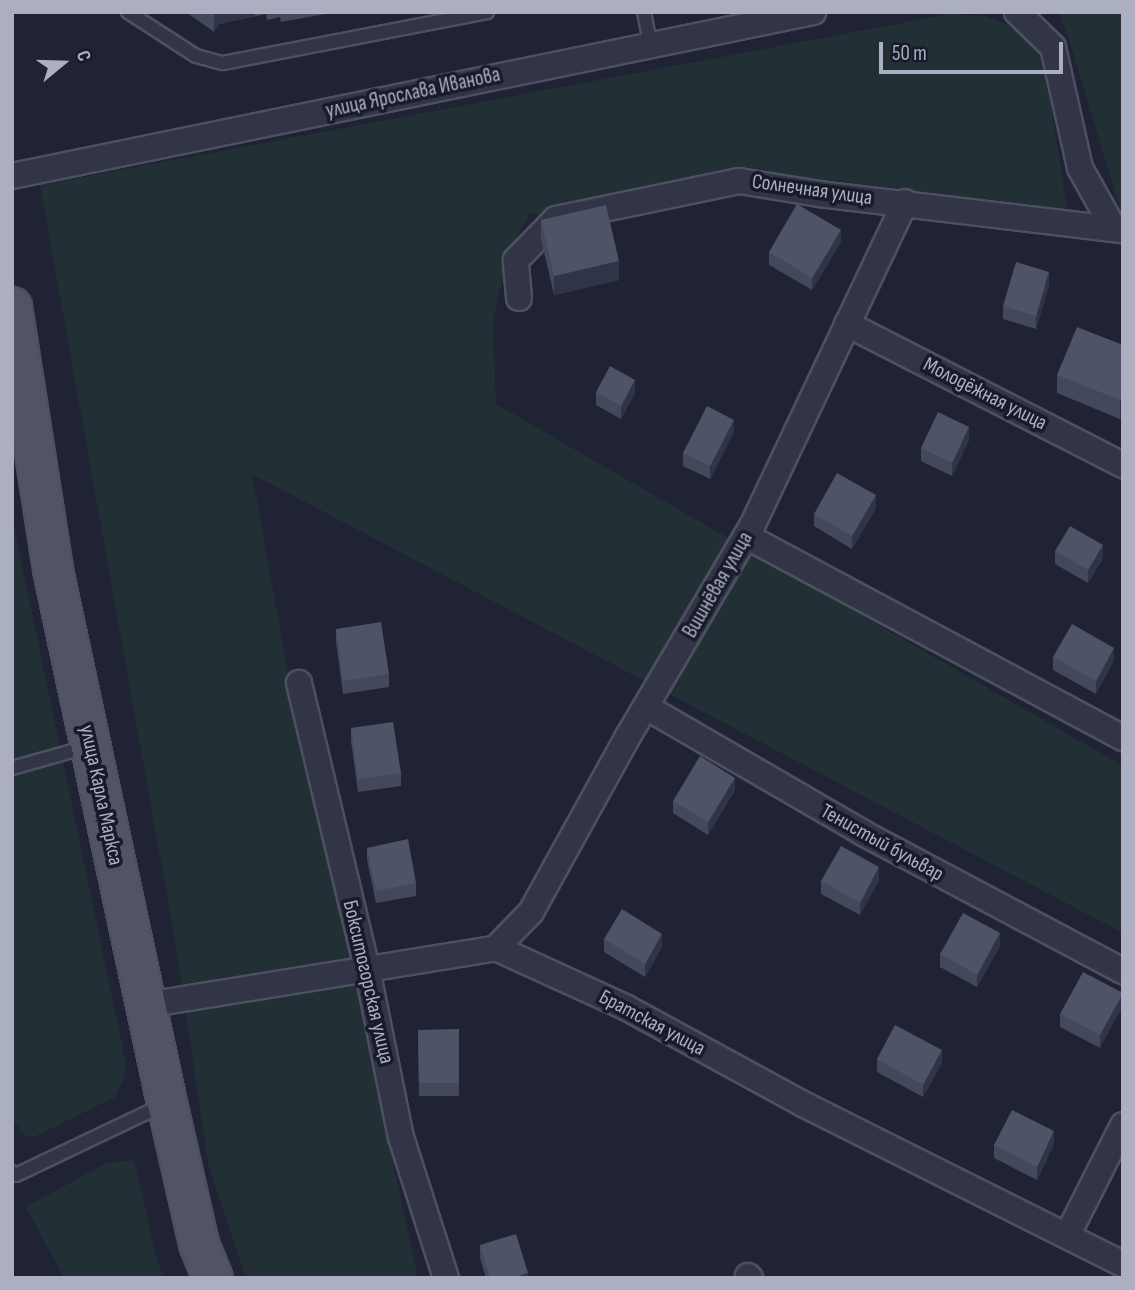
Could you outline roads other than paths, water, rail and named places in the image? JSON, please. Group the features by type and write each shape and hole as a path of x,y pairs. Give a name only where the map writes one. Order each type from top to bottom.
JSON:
{"main road":[{"name":"улица Карла Маркса","path":"12,307 53,570 167,1103 199,1244 213,1278"}],"street":[{"name":"улица Ярослава Иванова","path":"12,176 813,12"},
{"path":"1017,12 1053,47 1080,168 1118,228"},
{"name":"Солнечная улица","path":"519,298 516,260 556,219 740,181 819,194 1118,228"},
{"name":"Вишнёвая улица","path":"496,947 531,912 746,536 905,202"},
{"name":"Молодёжная улица","path":"847,324 1123,465"},
{"path":"746,536 1123,738"},
{"name":"Бокситогорская улица","path":"299,683 367,969 401,1137 446,1278"},
{"name":"Тенистый бульвар","path":"646,707 863,834 1123,971"},
{"path":"146,1005 496,947"},
{"name":"Братская улица","path":"496,947 627,1008 803,1104 1068,1234 1123,1264"},
{"path":"1068,1234 1123,1125"}],"lane":[{"path":"128,12 196,56 223,63 487,12"},
{"path":"644,12 650,44"},
{"path":"12,768 90,746"},
{"path":"14,1178 167,1103"}]}
